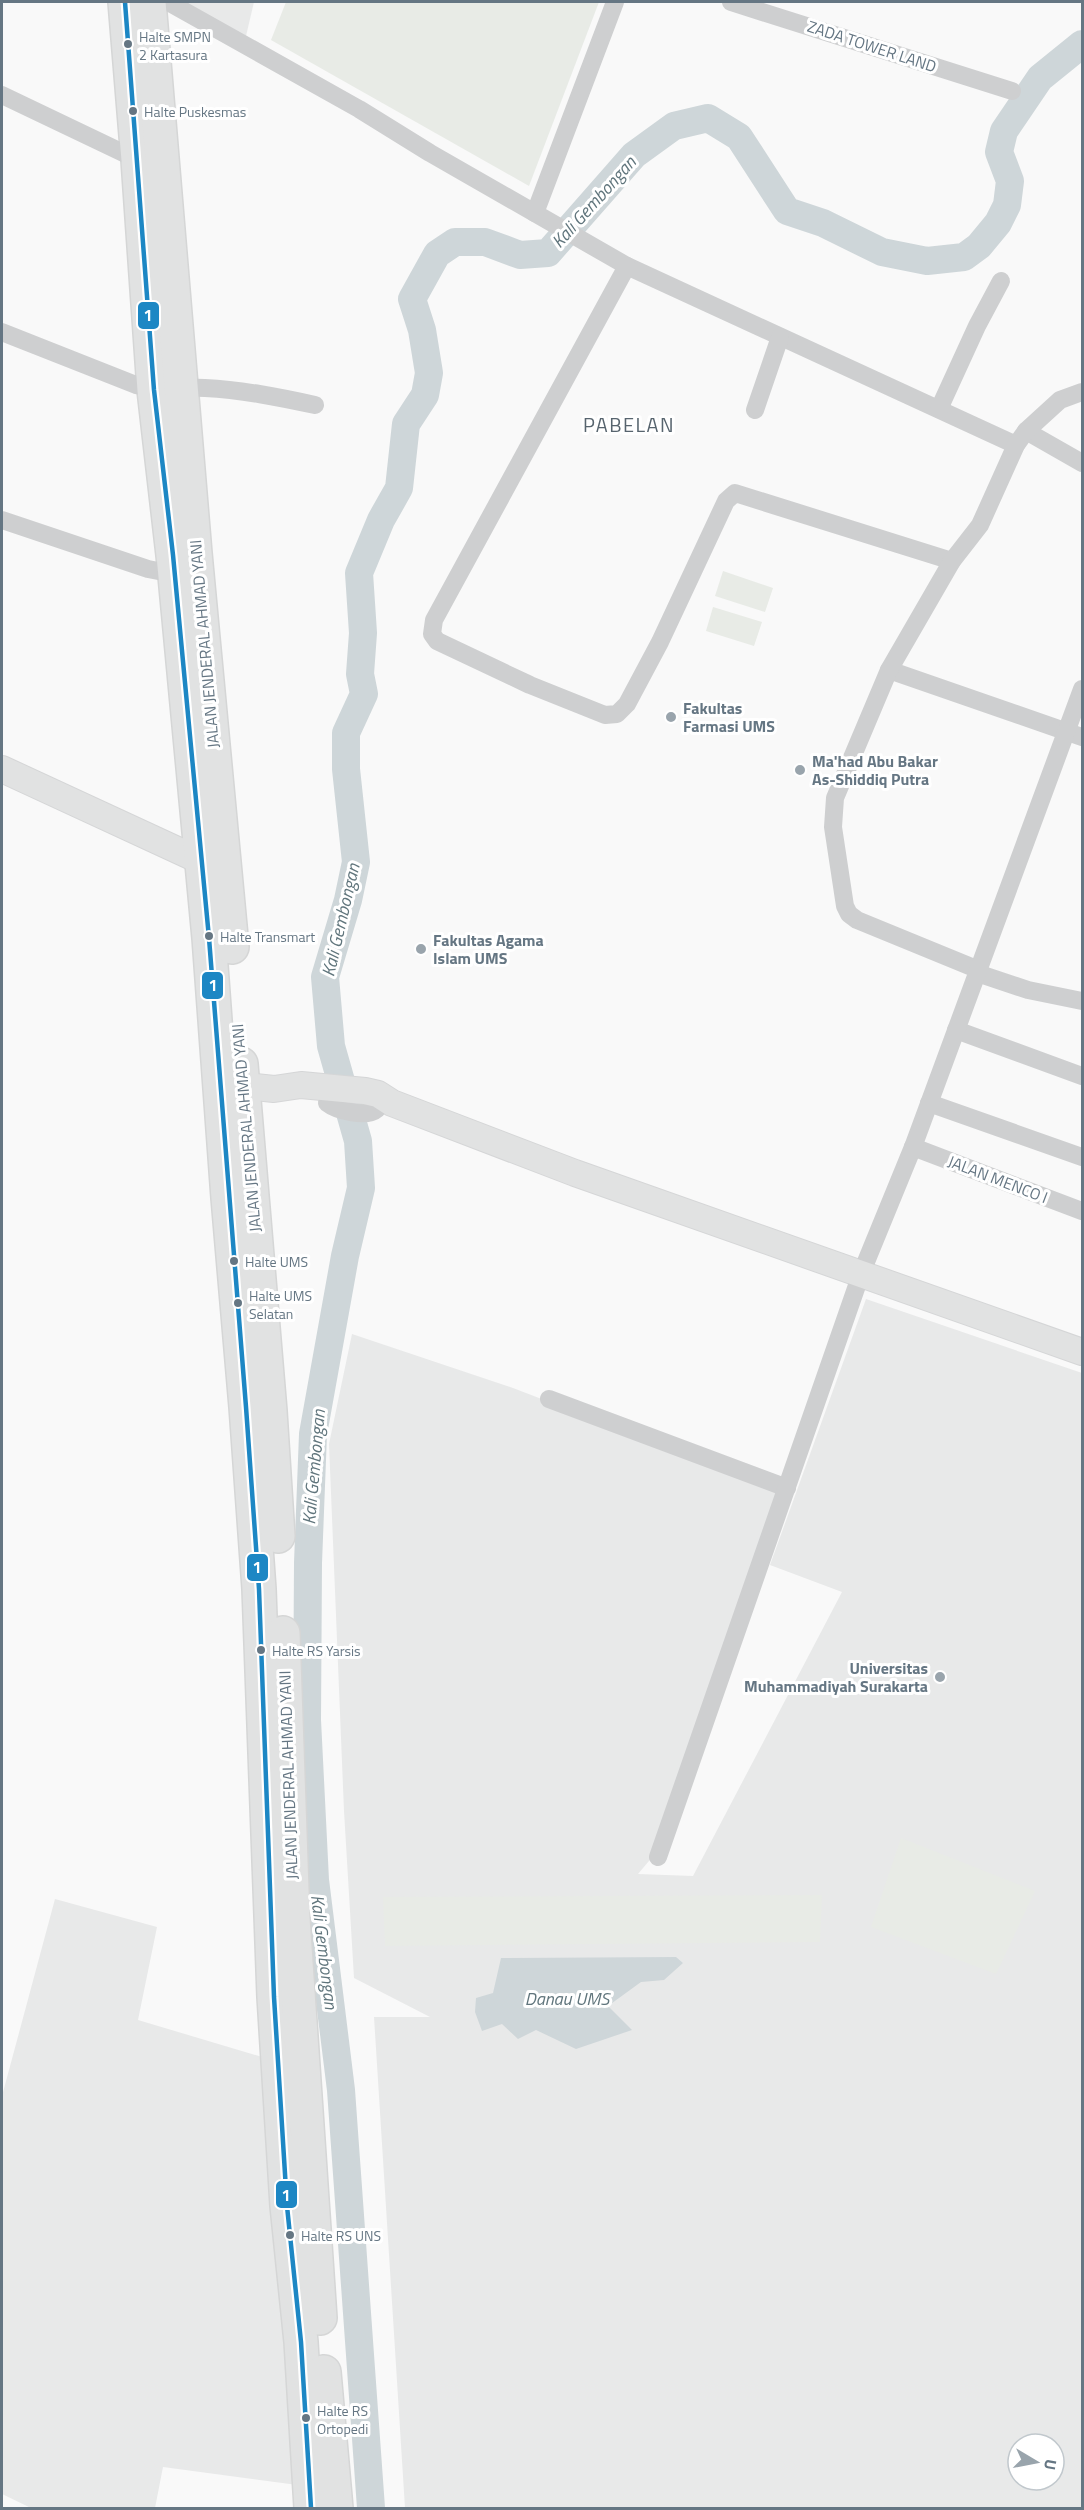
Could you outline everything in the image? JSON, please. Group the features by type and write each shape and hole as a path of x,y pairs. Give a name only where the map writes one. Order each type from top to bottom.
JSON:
{"highway":[{"name":"JALAN JENDERAL AHMAD YANI","path":"125,2 138,160 168,388"},
{"name":"JALAN JENDERAL AHMAD YANI","path":"149,2 168,388 201,861 245,1086"},
{"name":"JALAN JENDERAL AHMAD YANI","path":"181,561 232,934 270,1411 281,1586 293,1917 301,2342 311,2508"},
{"name":"JALAN JENDERAL AHMAD YANI","path":"299,2204 336,2508"}],"street":[{"path":"168,2 359,109 430,153 627,266 939,409 1083,463"},
{"path":"542,217 615,2"},
{"name":"ZADA TOWER LAND","path":"731,2 1012,91"},
{"path":"2,95 138,160"},
{"path":"627,266 434,620 431,628 434,639 442,645 530,685 605,715 612,715 622,710 627,704 660,642 726,501 732,494 737,493 952,561"},
{"path":"939,409 977,326 1001,281"},
{"path":"2,332 136,385 242,390 315,405"},
{"path":"755,410 780,337"},
{"path":"1083,392 1060,400 1021,438 980,525 952,561 889,670 835,798 833,827 845,906 856,920 1028,990 1083,1001"},
{"path":"2,520 148,568 181,561"},
{"path":"889,670 1074,735"},
{"path":"658,1857 861,1274 913,1147 978,971 1074,735 1083,689"},
{"path":"2,769 201,861"},
{"path":"956,1030 1083,1076"},
{"path":"245,1086 299,1099 354,1098 575,1173 1083,1352"},
{"path":"929,1103 1083,1157"},
{"name":"JALAN MENCO I","path":"913,1147 1083,1211"},
{"path":"549,1400 787,1488"}],"shaded area":[{"path":"176,2 254,2 246,36"},
{"path":"286,2 599,2 529,186 271,40"},
{"path":"723,571 773,588 765,612 715,596"},
{"path":"713,607 762,622 754,646 706,631"},
{"path":"866,1299 1082,1373 1082,2508 405,2508 374,2017 430,2017 354,1978 344,1811 329,1444 352,1334 513,1388 781,1491 654,1855 638,1874 693,1876 842,1592 770,1565"},
{"path":"901,1838 1035,1891 996,1974 871,1927"},
{"path":"822,1895 820,1942 385,1946 383,1897"},
{"path":"55,1899 157,1927 138,2020 262,2057 305,2486 163,2467 155,2508 31,2508 2,2494 2,2096"}],"water":[{"name":"Danau UMS","path":"676,1957 683,1963 664,1980 641,1982 608,2006 632,2030 576,2049 536,2030 518,2039 502,2024 482,2031 475,2012 476,1998 493,1993 501,1958"}],"waterway":[{"name":"Kali Gembongan","path":"371,2508 341,2090 315,1880 307,1720 308,1563 313,1434 345,1256 361,1188 358,1141 331,1046 325,977 348,900 356,862 346,769 346,733 364,694 360,674 363,633 359,573 381,520 399,488 406,424 425,395 429,373 422,330 412,299 437,254 455,242 485,242 520,255 548,253 634,155 674,126 708,118 739,137 787,211 823,223 882,252 927,261 964,257 979,246 998,223 1007,205 1010,181 999,152 1004,131 1040,78 1082,44"}],"transit line":[{"name":"1","path":"125,2 154,390 173,555 209,938 246,1407 259,1589 274,1997 287,2206 301,2342 311,2508"}],"place":[{"name":"Halte SMPN 2 Kartasura","path":"128,44"},
{"name":"Halte Puskesmas","path":"133,111"},
{"name":"Fakultas Farmasi UMS","path":"671,717"},
{"name":"Ma'had Abu Bakar As-Shiddiq Putra","path":"800,770"},
{"name":"Halte Transmart","path":"209,936"},
{"name":"Fakultas Agama Islam UMS","path":"421,949"},
{"name":"Halte UMS","path":"234,1261"},
{"name":"Halte UMS Selatan","path":"238,1303"},
{"name":"Halte RS Yarsis","path":"261,1650"},
{"name":"Universitas Muhammadiyah Surakarta","path":"940,1677"},
{"name":"Halte RS UNS","path":"290,2235"},
{"name":"Halte RS Ortopedi","path":"306,2418"}],"district":[{"name":"PABELAN","path":"629,425"}]}
